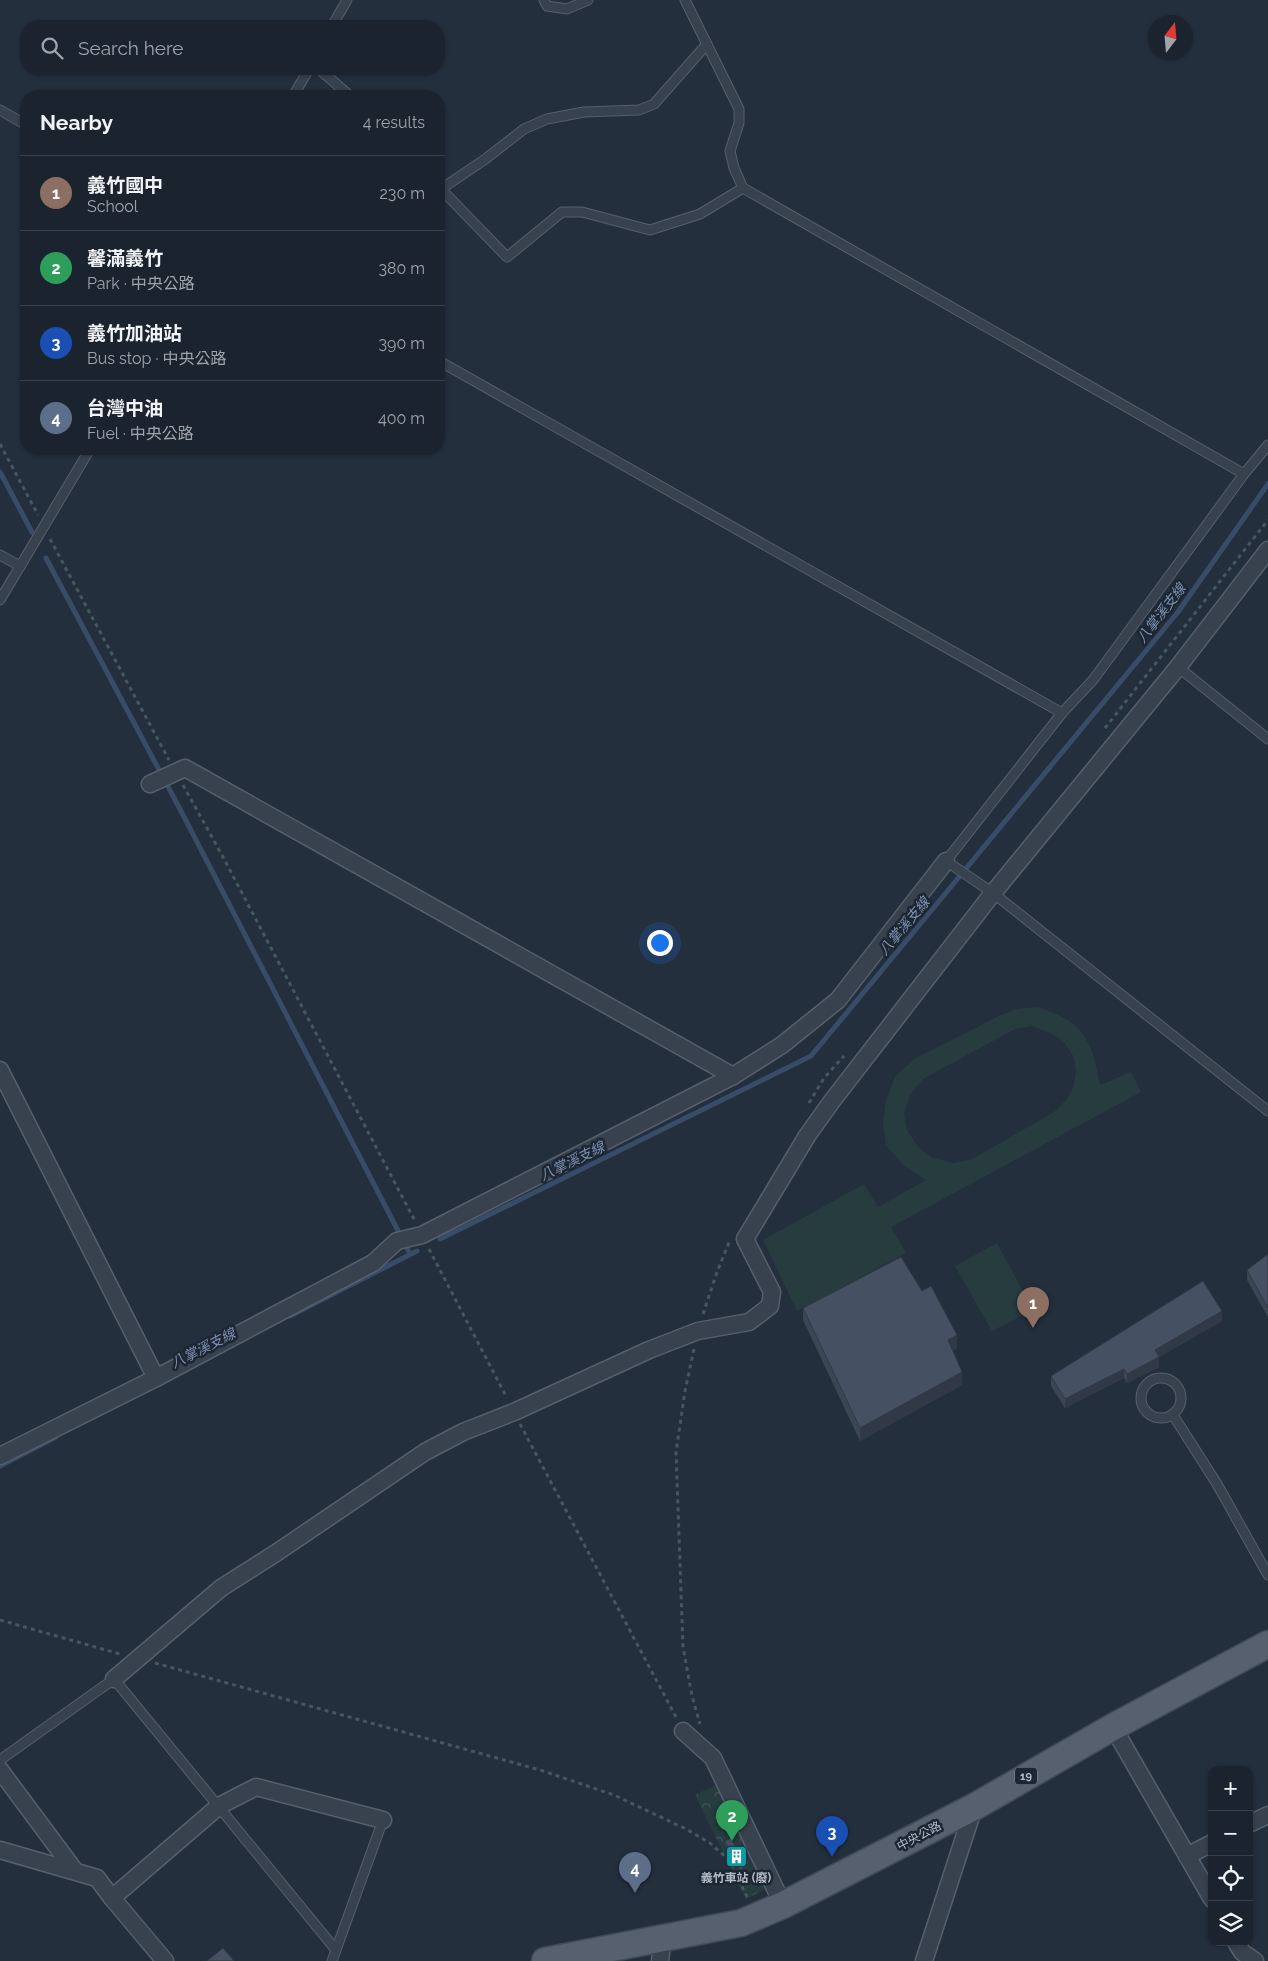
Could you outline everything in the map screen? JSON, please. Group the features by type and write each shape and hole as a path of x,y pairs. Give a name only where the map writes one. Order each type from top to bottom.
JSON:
{"main road":[{"name":"中央公路","path":"546,1961 661,1950 741,1923 779,1895 974,1807 1113,1727 1268,1644"}],"street":[{"path":"114,1678 221,1588 425,1452 463,1432 514,1412 649,1350 686,1335 749,1322 770,1306 772,1292 744,1239 807,1136 993,893 1178,667 1268,550"},
{"path":"163,778 185,768 733,1076"},
{"path":"0,1456 156,1378 373,1263 397,1241 418,1236 733,1076 782,1045 838,1000 951,864"},
{"path":"0,1070 156,1378"},
{"path":"1113,1727 1208,1892"},
{"path":"683,1731 713,1758 779,1895"},
{"path":"0,1770 75,1871"},
{"path":"112,1898 219,1806 256,1787 383,1820"},
{"path":"924,1961 974,1807"},
{"path":"1253,1822 1268,1815"},
{"path":"1187,1856 1208,1845"},
{"path":"0,1850 97,1878 166,1961"},
{"path":"1238,1946 1242,1952 1255,1961"}],"lane":[{"path":"335,20 347,0"},
{"path":"544,0 547,6 567,9 588,0"},
{"path":"685,0 739,108 739,123 730,151 734,168 743,188 1244,474"},
{"path":"445,185 484,160 524,129 547,119 584,112 639,110 654,104 707,44"},
{"path":"297,90 305,75"},
{"path":"327,75 343,90"},
{"path":"0,110 20,122"},
{"path":"445,193 507,258 562,212 582,212 650,230 700,214 743,188"},
{"path":"445,365 1062,714"},
{"path":"1268,445 1244,474 1093,680 1062,714 951,864 993,893 1268,1112"},
{"path":"0,600 86,455"},
{"path":"0,555 20,566"},
{"path":"1178,667 1268,740"},
{"path":"1158,1378 1171,1381 1176,1385 1181,1397 1178,1410 1173,1415 1160,1419 1148,1414 1144,1409 1140,1396 1146,1384 1158,1378"},
{"path":"1173,1415 1217,1484 1268,1575"},
{"path":"0,1760 114,1678 336,1950"},
{"path":"332,1961 383,1820"}],"path":[{"path":"0,444 44,527 163,778 223,857 418,1236 514,1412 683,1731"},
{"path":"1105,728 1268,520"},
{"path":"0,1620 540,1770 614,1795 710,1842 730,1861 748,1899 779,1895"}],"green space":[{"path":"1037,1007 1053,1012 1065,1019 1083,1034 1089,1044 1100,1085 1131,1072 1141,1092 891,1227 906,1253 797,1311 763,1240 864,1184 878,1207 926,1180 902,1164 886,1145 883,1123 886,1100 895,1077 914,1059 1001,1015 1017,1009","holes":["1032,1026 1050,1033 1063,1041 1074,1057 1076,1071 1074,1086 1067,1099 1054,1112 972,1159 954,1163 931,1157 918,1147 907,1130 904,1114 910,1095 923,1079 1015,1029"]},
{"path":"997,1243 1033,1310 992,1331 955,1266"},
{"path":"718,1784 770,1887 746,1899 695,1795"}],"building":[{"path":"1268,1254 1268,1308 1247,1270"},
{"path":"901,1257 922,1291 931,1286 957,1335 948,1340 962,1372 860,1428 803,1308"},
{"path":"1203,1281 1222,1311 1155,1350 1159,1357 1127,1374 1124,1369 1065,1399 1051,1376"},
{"name":"義竹車站 (廢)","path":"731,1838 746,1866 740,1870 725,1841"},
{"path":"223,1948 234,1961 207,1961"}],"waterway":[{"path":"0,472 32,532"},
{"name":"八掌溪支線","path":"440,1239 811,1056 1178,612 1268,484"},
{"path":"46,558 181,811 410,1254"},
{"name":"八掌溪支線","path":"290,1316 417,1251"},
{"name":"八掌溪支線","path":"0,1466 56,1437"}],"place":[{"name":"義竹國中","path":"1033,1328"},
{"name":"馨滿義竹","path":"732,1841"},
{"name":"義竹車站 (廢)","path":"736,1857"},
{"name":"義竹加油站","path":"832,1857"},
{"name":"台灣中油","path":"635,1893"}]}
